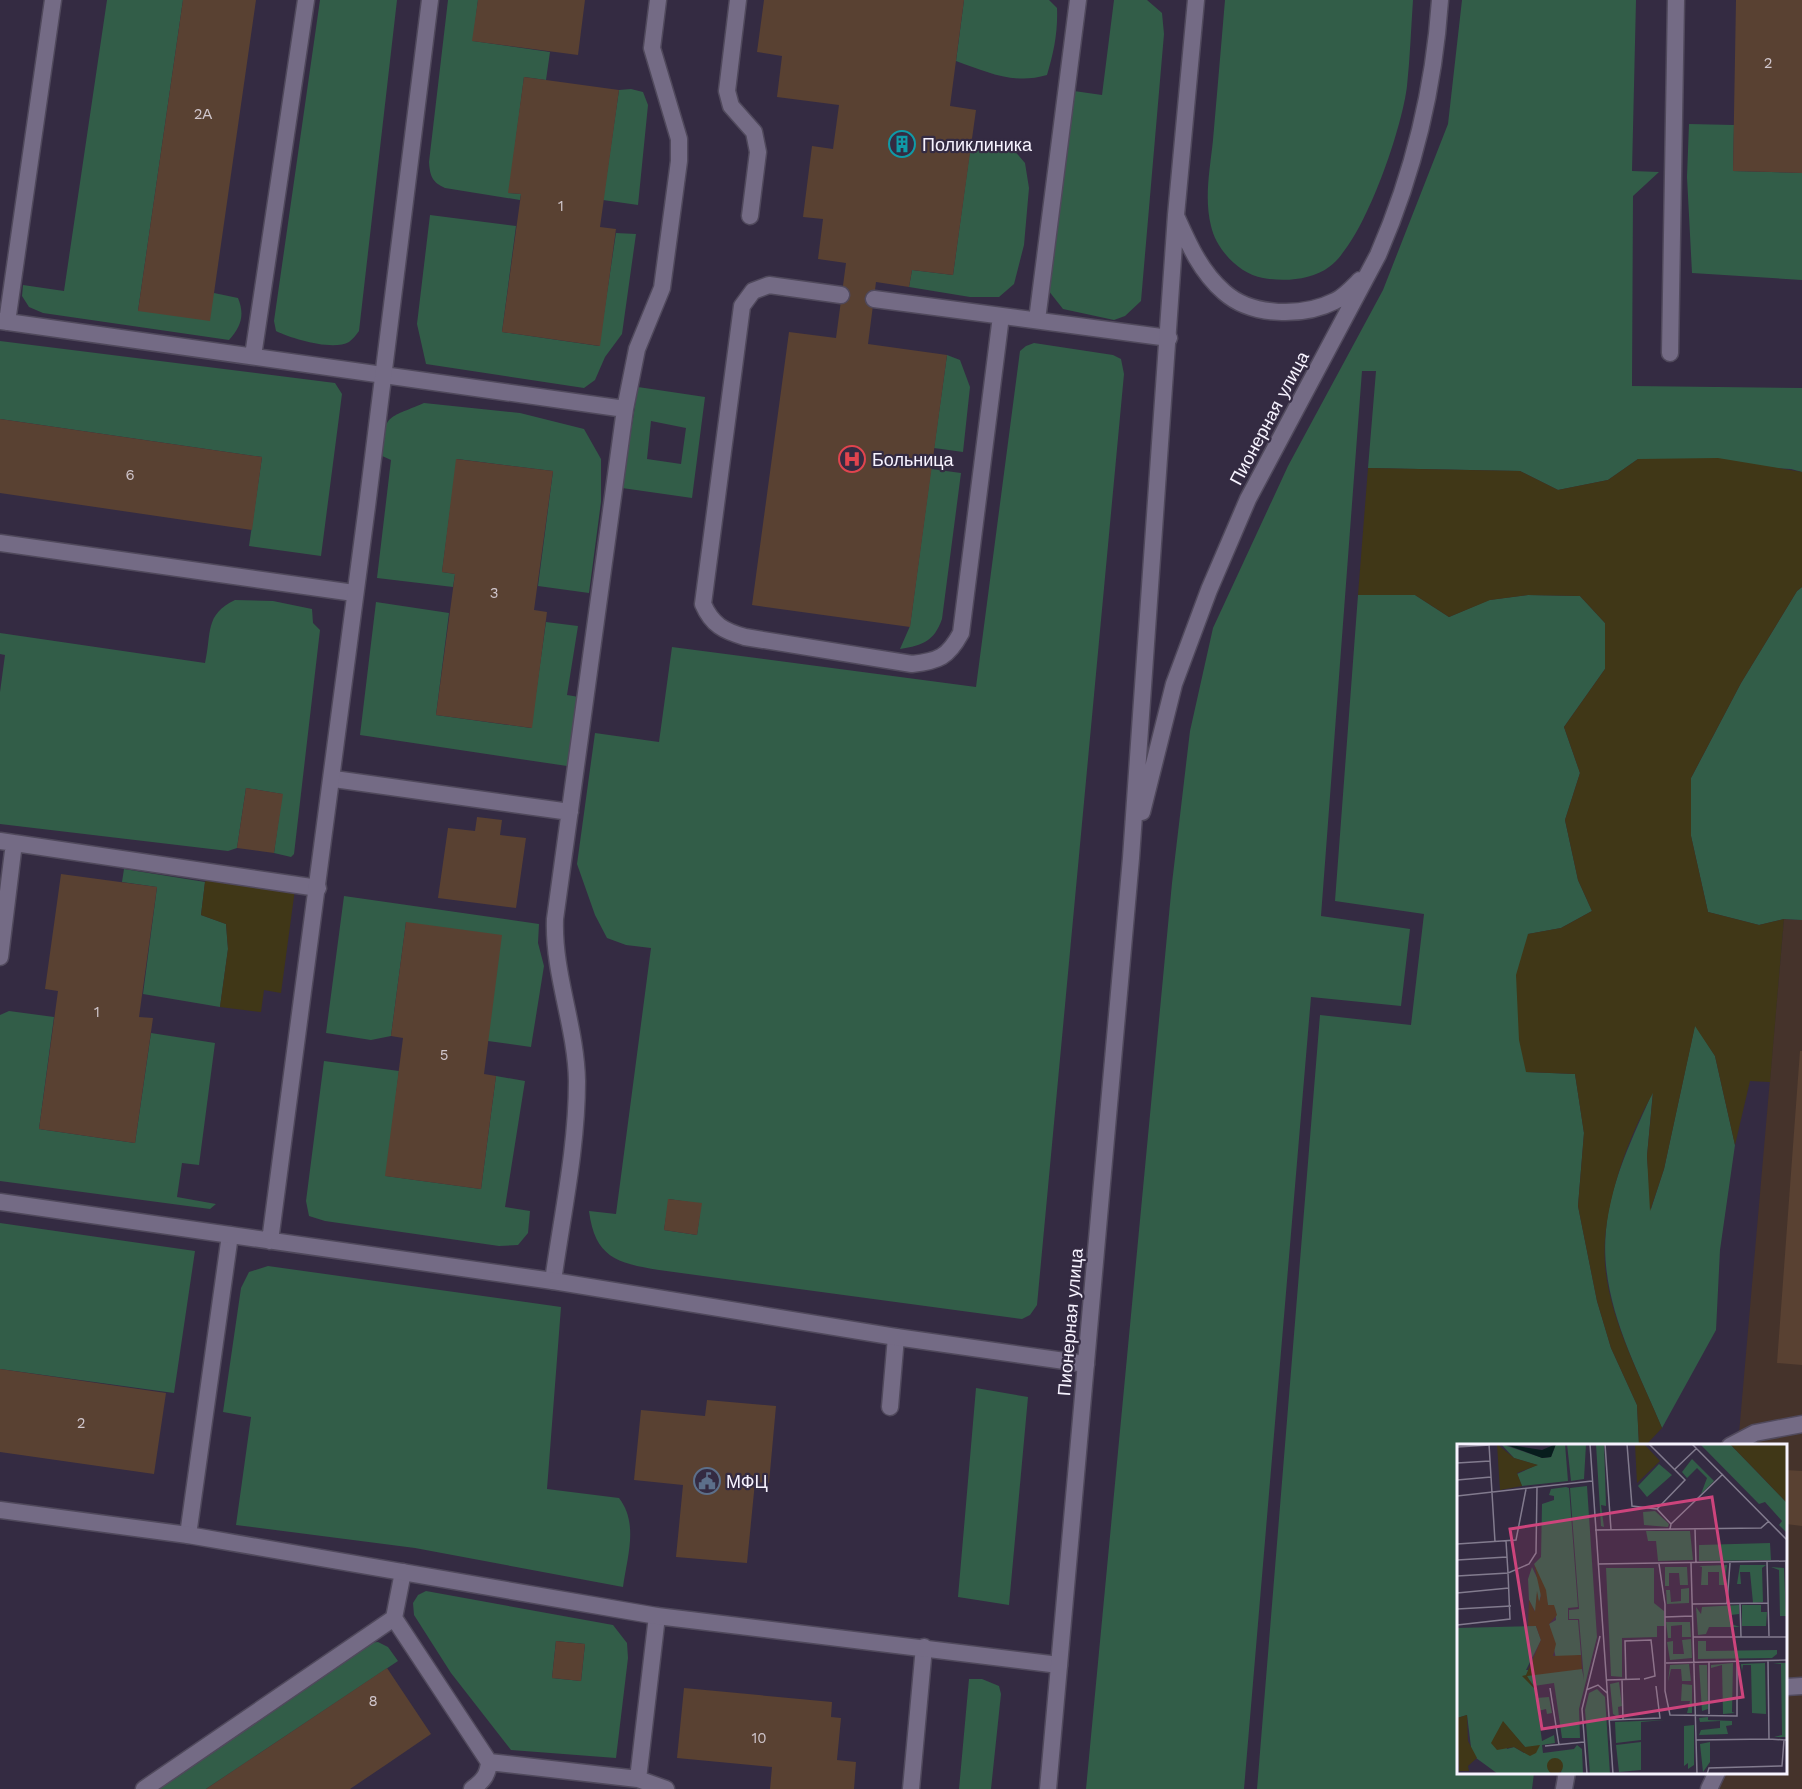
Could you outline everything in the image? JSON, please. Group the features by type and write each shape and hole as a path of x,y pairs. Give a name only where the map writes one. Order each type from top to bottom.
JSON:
{"street":[{"path":"53,0 4,321 625,409"},
{"path":"253,356 306,0"},
{"path":"270,1241 333,779 354,593 385,374 430,0"},
{"path":"553,1281 576,1102 574,1042 554,948 555,919 625,409 637,349 662,288 679,161 679,139 652,48 658,0"},
{"path":"738,0 727,91 731,106 754,132 758,152 750,216"},
{"path":"1037,320 1078,0"},
{"name":"Пионерная улица","path":"1048,1789 1131,858 1176,215 1196,0"},
{"name":"Пионерная улица","path":"1131,858 1174,684 1209,590 1248,499 1378,255 1411,172 1432,81 1440,0"},
{"path":"1670,353 1676,0"},
{"path":"1176,215 1191,249 1208,276 1226,294 1254,307 1284,313 1306,312 1337,301 1359,281 1378,255"},
{"path":"841,295 769,285 753,291 742,306 703,604 709,618 724,631 745,637 912,664 933,662 952,651 962,633 1001,316"},
{"path":"874,299 1169,338"},
{"path":"0,543 354,593"},
{"path":"333,779 570,812"},
{"path":"0,957 7,842 318,888"},
{"path":"0,1202 553,1281 896,1337 1086,1364"},
{"path":"188,1535 230,1235"},
{"path":"890,1407 896,1337"},
{"path":"1734,1444 1755,1433 1802,1424"},
{"path":"0,1510 188,1535 657,1616 1059,1665"},
{"path":"144,1789 393,1618 403,1572"},
{"path":"638,1779 657,1616"},
{"path":"393,1618 489,1762 488,1773 482,1782 472,1789"},
{"path":"911,1789 924,1647"},
{"path":"1787,1687 1802,1686"},
{"path":"489,1762 638,1779 666,1789"},
{"path":"1564,1789 1567,1774"},
{"path":"1709,1789 1716,1774"}],"shaded area":[{"path":"1784,919 1802,920 1802,1789 1708,1789 1710,1774 1787,1774 1787,1444 1738,1444"}],"green space":[{"path":"107,0 183,0 138,311 214,293 238,298 241,320 229,340 43,313 29,307 22,296 23,285 64,291"},
{"path":"320,0 397,0 359,331 349,342 333,345 312,343 283,334 276,331 274,321"},
{"path":"448,0 478,0 473,41 550,52 546,80 524,77 509,193 521,194 520,200 445,188 434,181 431,175 429,162"},
{"path":"964,0 1049,0 1057,8 1057,17 1055,42 1047,75 1035,78 1012,78 956,61"},
{"path":"1114,0 1147,0 1162,13 1164,34 1141,301 1125,316 1114,320 1063,309 1048,290 1074,91 1102,95"},
{"path":"1225,0 1413,0 1407,86 1398,129 1389,156 1368,210 1355,234 1342,254 1329,267 1314,275 1289,280 1254,276 1237,266 1223,252 1211,226 1208,183"},
{"path":"1462,0 1636,0 1632,171 1659,172 1633,196 1632,386 1802,388 1802,472 1791,469 1638,459 1608,480 1558,490 1520,471 1368,468 1376,371 1362,371 1321,916 1410,929 1401,1006 1311,997 1244,1789 1086,1789 1172,883 1190,731 1213,628 1288,466 1383,290 1448,124"},
{"path":"631,89 643,92 648,105 638,205 603,200 619,90"},
{"path":"1689,124 1734,125 1733,171 1802,173 1802,280 1692,273 1687,177"},
{"path":"971,143 1013,149 1025,163 1029,188 1024,245 1014,284 999,297 970,297 909,287 912,270 953,275"},
{"path":"430,215 516,226 502,332 599,346 616,233 636,234 622,334 605,357 595,380 584,388 426,364 417,324"},
{"path":"0,341 335,383 342,394 321,556 249,546 262,457 0,419"},
{"path":"1034,343 1113,355 1121,359 1124,374 1037,1305 1030,1315 1022,1319 659,1270 620,1260 602,1248 596,1239 589,1211 616,1214 651,948 626,945 607,938 595,915 577,864 595,733 659,742 672,647 976,687 1020,351","holes":["669,1199 701,1204 697,1235 664,1230"]},
{"path":"947,355 960,360 970,387 963,452 934,448"},
{"path":"638,387 705,397 692,498 622,488","holes":["651,421 686,428 681,464 647,459"]},
{"path":"424,403 520,413 584,429 601,459 601,502 589,593 538,586 553,471 457,459 442,572 455,574 453,587 377,578 391,460 380,455 384,431 386,424 395,415"},
{"path":"931,469 961,473 942,619 932,637 927,641 900,649 910,626"},
{"path":"1802,587 1802,920 1784,919 1759,925 1708,912 1691,836 1691,778 1741,683 1797,591"},
{"path":"1358,595 1415,595 1449,617 1489,600 1528,595 1580,596 1605,623 1605,669 1564,727 1580,773 1565,820 1578,880 1592,911 1561,928 1528,934 1526,1072 1575,1074 1584,1133 1578,1206 1597,1301 1611,1348 1637,1405 1639,1444 1457,1444 1457,1774 1534,1774 1532,1789 1257,1789 1320,1015 1411,1025 1424,914 1335,901"},
{"path":"235,600 273,601 312,609 313,623 320,630 294,854 291,857 274,853 282,794 246,788 237,848 228,851 0,824 0,692 5,655 0,654 0,633 205,663 209,634 214,619 218,612"},
{"path":"376,602 449,613 436,715 531,728 546,622 578,626 567,695 579,697 567,766 360,735"},
{"path":"124,869 205,882 201,915 226,924 228,949 220,1007 143,994 157,887 122,882"},
{"path":"344,896 539,924 538,943 544,966 531,1047 488,1041 406,922 391,1036 371,1040 326,1033"},
{"path":"9,1011 54,1017 39,1129 135,1143 151,1033 215,1043 199,1165 182,1163 177,1197 216,1204 210,1209 0,1181 0,1015"},
{"path":"1695,1025 1715,1056 1735,1145 1720,1250 1716,1330 1662,1428 1631,1357 1614,1307 1605,1256 1606,1230 1612,1194 1653,1091 1647,1156 1651,1209 1664,1169"},
{"path":"324,1061 399,1071 386,1176 481,1189 496,1076 525,1081 505,1207 530,1211 528,1233 518,1245 499,1246 325,1221 309,1216 306,1201"},
{"path":"0,1223 195,1251 174,1393 0,1369"},
{"path":"268,1266 561,1307 547,1489 619,1498 629,1519 630,1530 629,1553 623,1587 415,1548 236,1525 251,1417 223,1412 241,1288 249,1272"},
{"path":"976,1388 1028,1397 1009,1605 958,1597"},
{"path":"426,1591 613,1625 627,1643 628,1658 616,1758 511,1750 451,1673 414,1615 413,1603 418,1595","holes":["556,1641 585,1644 581,1681 552,1678"]},
{"path":"378,1642 388,1647 398,1661 206,1789 157,1789 369,1643"},
{"path":"969,1679 982,1679 999,1686 1001,1694 991,1789 959,1789"}],"sand":[{"path":"1718,458 1802,472 1802,587 1797,591 1741,683 1691,778 1691,836 1708,912 1759,925 1784,919 1770,1082 1750,1081 1735,1145 1715,1056 1695,1026 1664,1169 1650,1211 1647,1156 1653,1093 1625,1153 1607,1221 1605,1264 1613,1306 1627,1348 1662,1428 1647,1444 1639,1444 1637,1405 1611,1348 1597,1301 1578,1206 1584,1133 1575,1074 1526,1072 1519,1040 1516,975 1528,934 1561,928 1592,911 1578,880 1565,820 1580,773 1564,727 1605,669 1605,623 1580,596 1528,595 1490,600 1449,617 1415,595 1358,595 1368,468 1520,471 1558,490 1608,480 1638,459"},
{"path":"209,877 295,889 281,993 264,990 261,1012 220,1007 228,949 226,924 201,915 205,882"}],"building":[{"path":"183,0 256,0 210,321 138,311"},
{"path":"478,0 585,0 578,55 472,41"},
{"path":"764,0 964,0 950,106 976,110 953,275 912,270 909,287 876,282 868,344 947,355 910,627 752,605 789,332 836,338 846,263 818,259 823,219 803,217 812,146 833,149 839,105 777,97 782,56 757,52"},
{"path":"1736,0 1802,0 1802,173 1733,171"},
{"path":"524,77 619,90 600,227 616,229 600,346 502,332 521,194 508,193"},
{"path":"0,419 262,457 252,530 0,493"},
{"path":"456,459 553,471 534,610 547,612 532,728 436,715 455,574 442,572"},
{"path":"246,788 283,794 274,853 237,848"},
{"path":"477,817 502,820 500,835 526,838 516,908 438,898 448,828 475,831"},
{"path":"61,874 157,887 139,1017 153,1018 135,1143 39,1129 58,991 45,989"},
{"path":"406,922 502,935 484,1074 496,1076 481,1189 385,1176 403,1038 391,1036"},
{"path":"1800,1051 1802,1051 1802,1365 1777,1363"},
{"path":"668,1199 702,1203 697,1235 664,1230"},
{"path":"0,1369 166,1393 154,1474 0,1452"},
{"name":"МФЦ","path":"707,1400 776,1406 769,1483 755,1482 747,1563 676,1557 683,1485 634,1480 641,1410 705,1416"},
{"path":"1787,1470 1802,1471 1802,1526 1787,1524"},
{"path":"556,1641 585,1644 581,1681 552,1678"},
{"path":"387,1668 431,1734 350,1789 206,1789"},
{"path":"684,1688 832,1702 831,1717 841,1718 837,1760 856,1762 854,1789 770,1789 772,1767 677,1758"}],"place":[{"name":"Поликлиника","path":"902,144"},
{"name":"Больница","path":"852,459"},
{"name":"МФЦ","path":"707,1481"}]}
